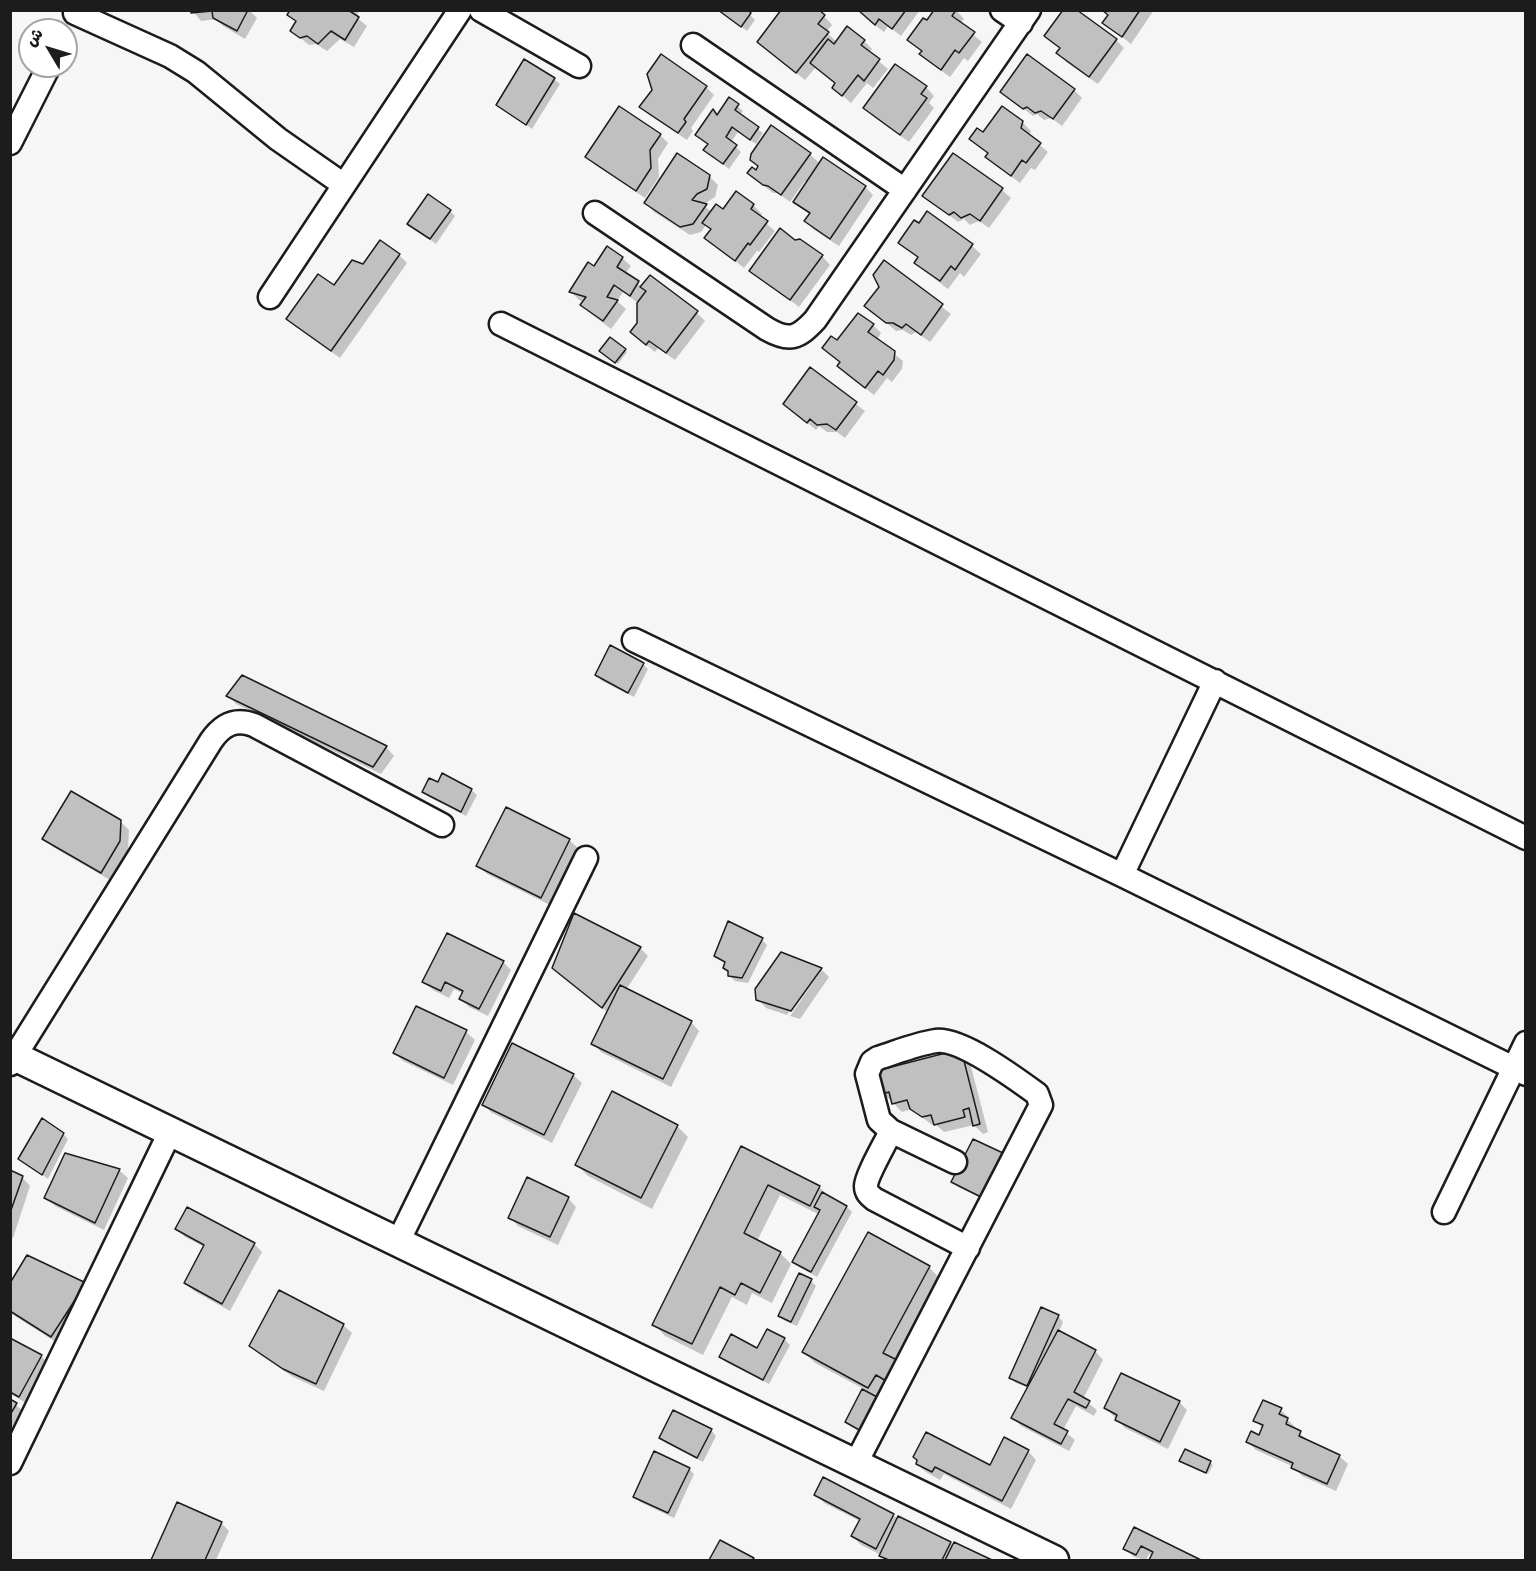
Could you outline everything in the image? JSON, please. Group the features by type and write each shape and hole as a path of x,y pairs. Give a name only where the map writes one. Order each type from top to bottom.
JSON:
{"street":[{"path":"270,297 460,10"},
{"path":"482,10 579,66"},
{"path":"595,213 767,329 779,336 792,338 804,332 815,320 905,190 1017,15"},
{"path":"78,20 170,56 196,72 278,140 344,185"},
{"path":"693,45 905,190"},
{"path":"10,143 43,78"},
{"path":"501,324 1526,838"},
{"path":"634,640 1122,875 1519,1071"},
{"path":"1122,875 1215,681"},
{"path":"442,825 254,725 245,722 227,724 211,741 12,1058 171,1132 1054,1560"},
{"path":"398,1242 586,858"},
{"path":"855,1465 1041,1105 1037,1094 960,1045 945,1041 927,1043 878,1058 869,1068 869,1080 879,1119 891,1131 955,1162"},
{"path":"1444,1212 1519,1071 1526,1042"},
{"path":"891,1131 866,1183 867,1192 874,1199 968,1248"},
{"path":"10,1463 171,1132"}],"building":[{"path":"191,10 248,10 237,31 213,18 212,11 191,13"},
{"path":"290,10 348,10 359,17 345,40 331,31 318,44 307,36 300,38 290,31 296,21 287,15"},
{"path":"718,10 748,10 751,13 741,27"},
{"path":"781,10 819,10 825,15 818,24 829,32 796,73 757,42"},
{"path":"858,10 906,10 892,29 879,19 875,25"},
{"path":"934,10 956,10 952,16 975,32 959,53 955,50 941,70 919,54 922,51 907,40 923,18 927,20"},
{"path":"1063,10 1077,10 1117,39 1089,77 1056,53 1060,48 1044,36"},
{"path":"1102,10 1140,10 1122,37 1102,23 1108,15"},
{"path":"847,26 865,40 861,45 880,59 864,81 858,75 842,96 832,88 835,83 810,63 828,39 834,44"},
{"path":"661,54 707,86 684,119 686,122 678,133 639,107 652,90 647,74"},
{"path":"1027,54 1075,89 1053,119 1041,111 1035,113 1027,107 1023,109 1000,92"},
{"path":"524,59 555,78 526,125 496,105"},
{"path":"895,64 927,86 921,94 927,98 900,135 863,108"},
{"path":"729,97 739,104 735,110 759,127 750,140 732,127 726,137 737,145 723,164 703,150 708,144 695,135 713,109 717,115"},
{"path":"619,106 661,134 650,150 651,168 636,191 585,157"},
{"path":"1002,106 1023,121 1021,128 1041,143 1026,163 1022,160 1011,176 985,157 988,153 969,139 977,128 983,132"},
{"path":"771,125 811,153 781,195 747,173 752,167 756,170 758,166 750,160 751,154"},
{"path":"677,153 710,175 707,189 697,194 692,200 707,204 693,224 680,227 644,203"},
{"path":"953,153 1003,188 980,221 970,214 961,218 954,212 949,215 922,196"},
{"path":"823,157 866,186 830,239 804,221 810,213 793,202"},
{"path":"736,191 754,204 751,209 768,221 735,261 704,238 711,229 702,223 716,204 723,209"},
{"path":"428,194 451,210 430,239 407,224"},
{"path":"927,211 973,244 955,270 951,266 940,281 914,263 918,257 898,243 914,220 919,223"},
{"path":"780,228 795,240 800,239 823,255 790,300 749,271"},
{"path":"380,240 400,254 331,351 286,319 318,274 334,285 352,260 363,264"},
{"path":"607,246 623,257 617,267 639,281 630,296 614,285 607,297 618,300 603,321 580,305 586,297 569,292 588,262 594,266"},
{"path":"884,260 943,304 921,335 906,324 902,328 893,323 886,323 864,306 879,287 873,275"},
{"path":"650,275 698,311 666,353 649,341 646,345 630,332 637,323 637,303 646,291 640,287"},
{"path":"858,313 874,324 868,332 895,351 894,360 883,375 878,371 865,388 837,366 840,362 822,348 831,336 837,340"},
{"path":"610,337 626,349 615,363 599,351"},
{"path":"810,367 857,402 836,430 827,424 817,425 810,419 807,423 783,404"},
{"path":"610,645 644,663 628,693 595,675"},
{"path":"242,675 387,746 373,767 226,696"},
{"path":"442,773 472,789 461,812 422,792 429,778 438,782"},
{"path":"71,791 121,820 120,841 101,873 42,839"},
{"path":"506,807 570,839 541,898 476,866"},
{"path":"574,913 641,947 602,1008 552,968"},
{"path":"728,921 763,938 742,978 728,976 728,971 723,968 725,962 714,956"},
{"path":"447,933 504,961 479,1009 459,999 463,991 445,982 441,991 422,982"},
{"path":"781,952 822,968 791,1011 756,1000 755,989"},
{"path":"620,985 692,1021 663,1079 591,1044"},
{"path":"416,1006 467,1030 444,1078 393,1053"},
{"path":"512,1043 574,1074 544,1135 482,1105"},
{"path":"961,1049 980,1124 973,1126 969,1108 963,1110 965,1117 934,1125 931,1115 922,1117 910,1109 907,1100 892,1104 889,1092 882,1094 876,1071"},
{"path":"612,1091 678,1125 641,1198 575,1165"},
{"path":"42,1118 64,1133 42,1175 18,1159"},
{"path":"973,1139 1003,1153 981,1197 951,1182"},
{"path":"741,1146 820,1186 810,1206 768,1185 744,1233 781,1252 760,1293 741,1283 735,1295 720,1287 692,1344 652,1325"},
{"path":"65,1153 120,1169 95,1223 44,1198"},
{"path":"10,1170 23,1176 10,1213"},
{"path":"527,1177 569,1197 550,1237 508,1218"},
{"path":"822,1192 847,1206 811,1272 792,1262 820,1210 814,1207"},
{"path":"187,1207 255,1243 222,1304 184,1283 204,1245 175,1229"},
{"path":"868,1232 930,1266 883,1353 899,1361 888,1382 876,1375 868,1388 802,1352"},
{"path":"27,1255 86,1283 51,1337 10,1311 10,1283"},
{"path":"799,1273 812,1279 791,1322 778,1316"},
{"path":"279,1290 344,1324 316,1384 283,1369 249,1346"},
{"path":"1041,1307 1059,1315 1027,1386 1009,1378"},
{"path":"767,1329 785,1338 763,1380 719,1357 731,1334 757,1348"},
{"path":"1058,1330 1096,1350 1074,1392 1090,1401 1086,1408 1068,1399 1054,1424 1068,1431 1061,1444 1011,1418"},
{"path":"10,1338 42,1355 19,1397 10,1392"},
{"path":"1121,1373 1180,1401 1160,1442 1115,1420 1117,1415 1104,1408"},
{"path":"862,1389 879,1398 861,1431 845,1422"},
{"path":"10,1399 17,1403 10,1415"},
{"path":"1263,1400 1282,1408 1279,1414 1288,1418 1286,1424 1301,1431 1299,1436 1340,1455 1327,1484 1291,1468 1293,1463 1246,1442 1251,1431 1259,1435 1263,1425 1253,1421"},
{"path":"673,1410 712,1429 697,1458 659,1438"},
{"path":"926,1432 990,1465 1004,1437 1029,1450 1002,1501 935,1467 932,1472 916,1464 917,1460 913,1457"},
{"path":"1185,1449 1211,1461 1206,1473 1179,1461"},
{"path":"654,1451 690,1468 668,1513 633,1497"},
{"path":"823,1477 894,1514 876,1549 851,1536 860,1519 814,1495"},
{"path":"177,1502 222,1522 205,1560 151,1560"},
{"path":"898,1516 951,1542 942,1560 889,1560 879,1556"},
{"path":"1134,1527 1201,1560 1149,1560 1153,1552 1141,1546 1136,1555 1123,1549"},
{"path":"720,1540 754,1558 752,1560 709,1560"},
{"path":"954,1542 992,1560 945,1560"}]}
